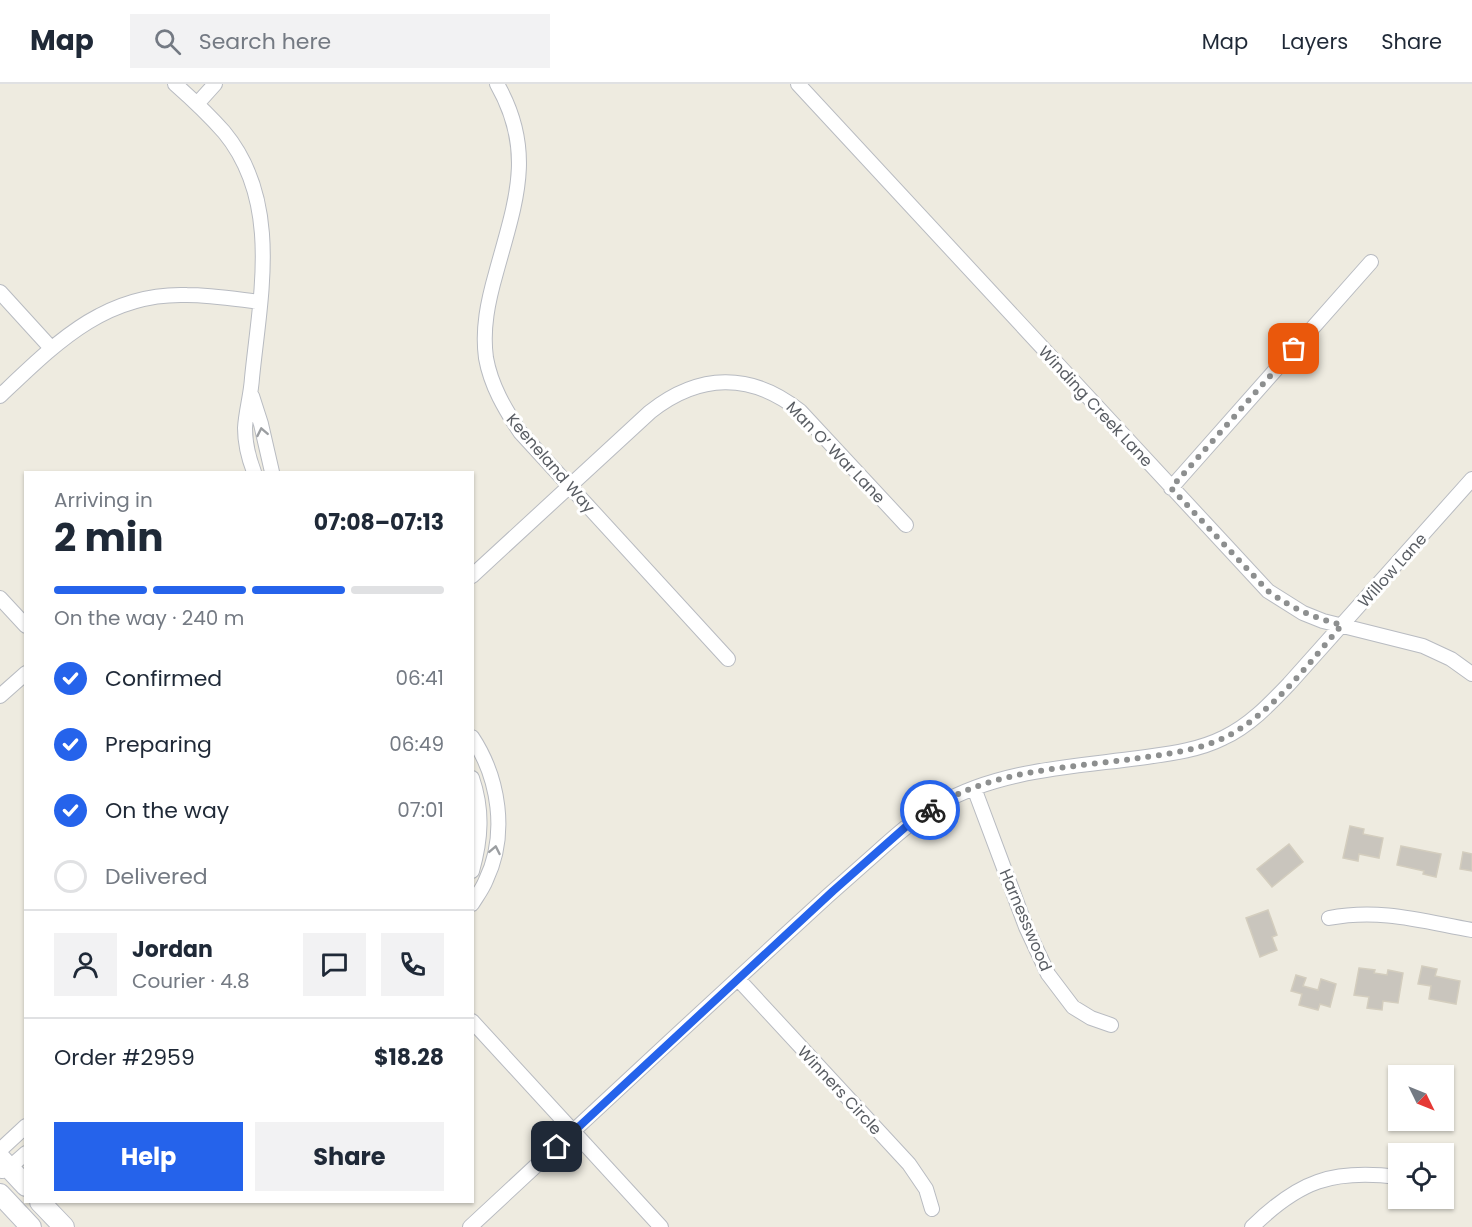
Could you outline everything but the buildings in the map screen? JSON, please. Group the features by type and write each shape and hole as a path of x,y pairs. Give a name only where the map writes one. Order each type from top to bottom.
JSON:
{"main road":[{"path":"3,1166 24,1184"},
{"path":"0,1194 31,1227"},
{"path":"41,1203 64,1227"}],"street":[{"path":"175,84 224,133 236,150 250,178 261,218 264,249 260,302 245,428 254,471"},
{"path":"197,104 215,84"},
{"name":"Keeneland Way","path":"497,84 512,117 520,157 516,198 489,297 485,338 486,358 491,378 503,406 520,432 728,659"},
{"name":"Winding Creek Lane","path":"798,84 1268,591 1303,613 1423,646 1472,674"},
{"path":"1171,488 1371,262"},
{"path":"0,292 51,348"},
{"path":"0,396 51,348 80,326 98,315 135,300 186,294 260,302"},
{"name":"Man O’ War Lane","path":"474,574 666,399 685,389 705,384 746,383 784,398 800,411 906,525"},
{"path":"251,391 272,471"},
{"name":"Willow Lane","path":"470,1227 910,823 936,806 974,788 1022,775 1165,754 1215,741 1243,727 1260,714 1289,684 1472,479"},
{"path":"0,598 24,624"},
{"path":"0,696 24,675"},
{"path":"474,740 489,769 495,789 498,819 494,860 487,879 474,901"},
{"path":"474,786 480,811 480,832 474,861"},
{"name":"Harnesswood","path":"974,788 1026,927 1048,974 1073,1007 1091,1018 1111,1025"},
{"path":"1329,918 1370,913 1401,916 1472,930"},
{"name":"Winners Circle","path":"738,979 909,1164 926,1189 932,1209"},
{"path":"474,1023 662,1227"},
{"path":"0,1150 24,1128"},
{"path":"3,1166 24,1154"},
{"path":"1252,1227 1273,1206 1289,1194 1308,1185 1328,1178 1348,1175 1388,1175"}],"way so far":[{"path":"930,810 954,796 992,782 1042,771 1165,754 1195,748 1225,737 1260,714 1342,625 1303,613 1268,591 1171,488 1294,349"}],"route":[{"path":"557,1147 833,891 910,823 930,810"}]}
